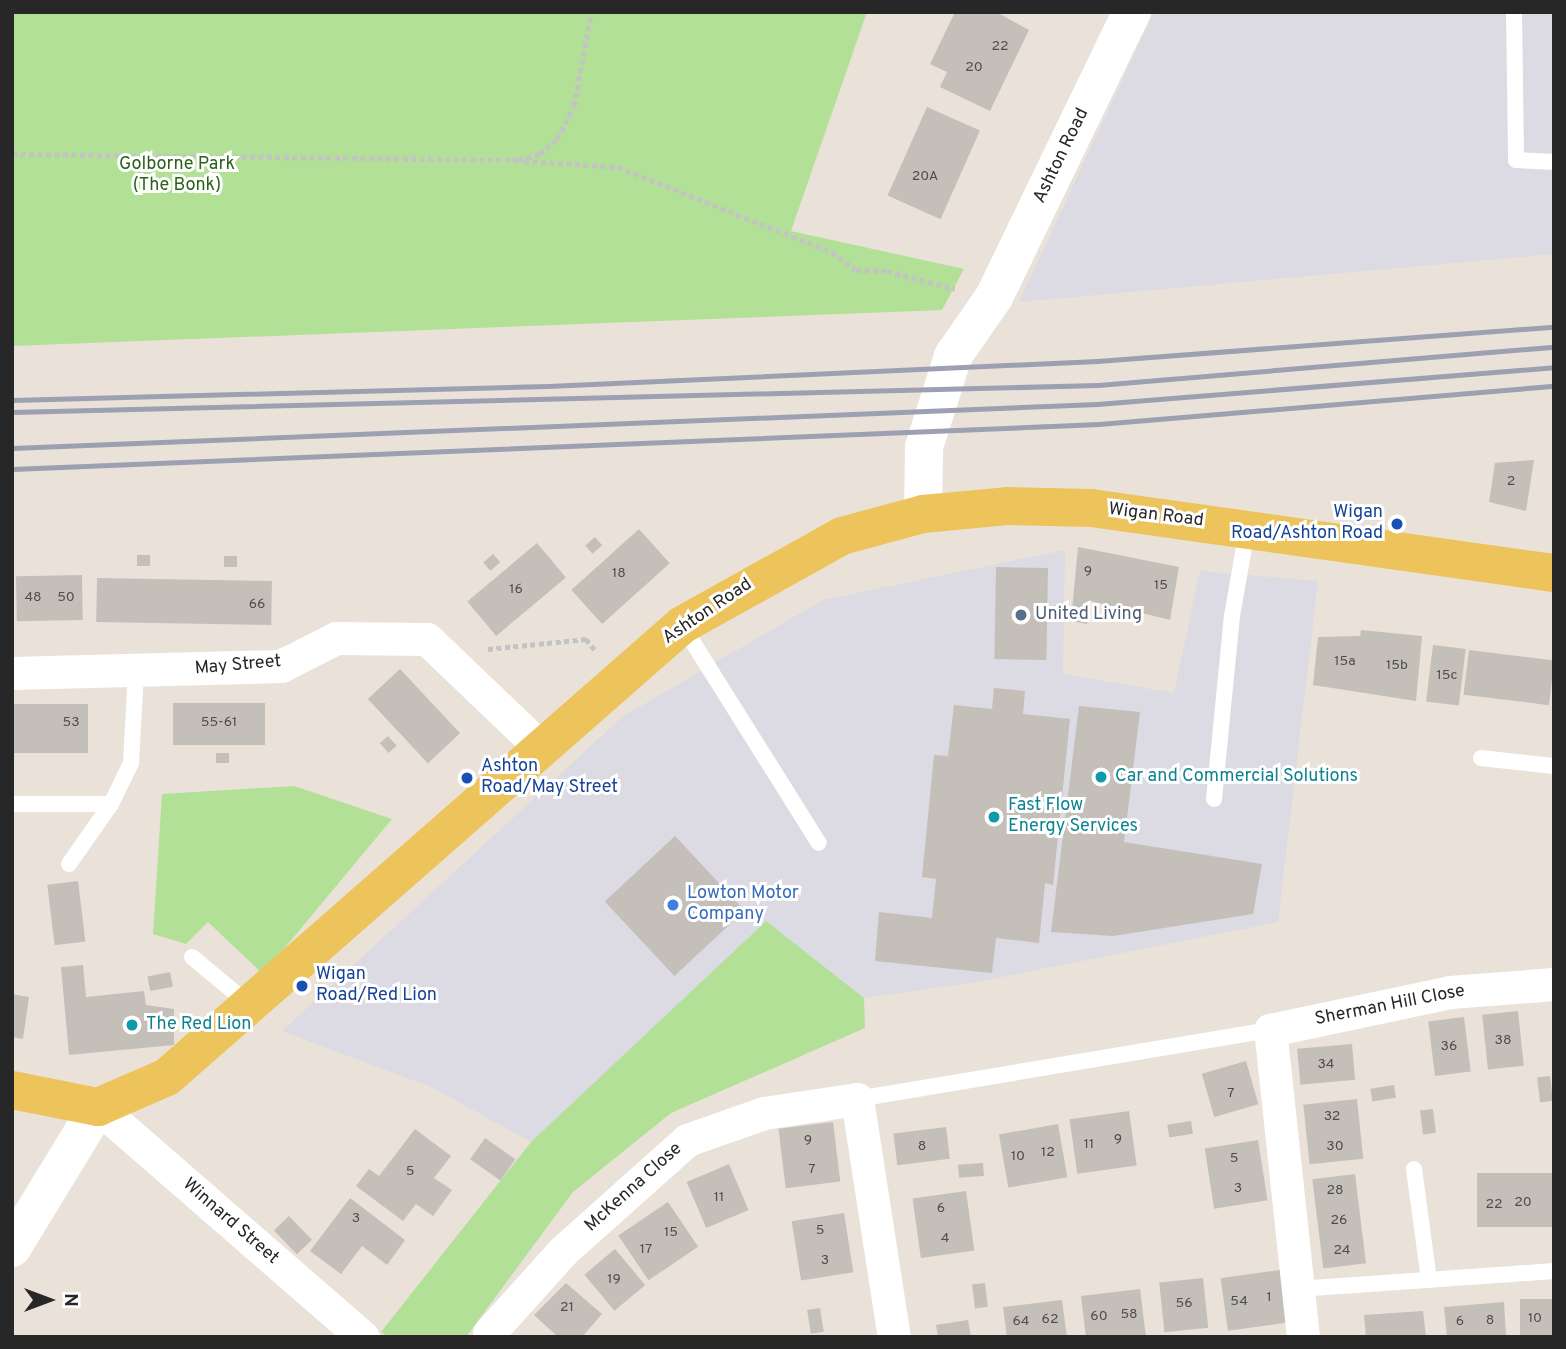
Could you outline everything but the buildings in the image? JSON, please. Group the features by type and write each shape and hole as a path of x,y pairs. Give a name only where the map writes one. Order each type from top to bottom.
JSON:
{"main road":[{"name":"Ashton Road","path":"98,1107 167,1077 253,1007 540,747 682,625 842,536 923,514 924,447 953,356 994,298 1132,12"},
{"name":"Wigan Road","path":"923,514 1007,506 1091,508 1554,573"},
{"path":"12,1090 98,1107 12,1248"}],"street":[{"name":"May Street","path":"12,673 136,672 281,666 336,638 427,639 540,747"},
{"name":"Sherman Hill Close","path":"1270,1030 1450,992 1554,984"},
{"path":"1270,1030 1303,1337"},
{"path":"858,1099 894,1337"},
{"name":"McKenna Close","path":"489,1333 563,1251 687,1140 764,1113 858,1099"},
{"name":"Winnard Street","path":"98,1107 363,1337"}],"lane":[{"path":"1514,12 1516,160 1554,162"},
{"path":"1214,799 1232,616 1247,528"},
{"path":"682,625 819,843"},
{"path":"69,864 111,804 131,763 136,672"},
{"path":"1481,758 1554,766"},
{"path":"12,804 111,804"},
{"path":"192,957 253,1007"},
{"name":"Sherman Hill Close","path":"1056,1068 1270,1030"},
{"name":"McKenna Close","path":"858,1099 1056,1068"},
{"path":"1414,1169 1429,1280"},
{"path":"1298,1289 1554,1270"}],"path":[{"path":"518,160 540,154 557,139 574,107 591,12"},
{"path":"12,154 518,160 618,167 832,252 856,270 887,271 994,298"},
{"path":"442,654 586,639 621,678"}],"shaded area":[{"path":"1154,12 1554,12 1554,254 1019,302"},
{"path":"1065,550 1063,674 1174,693 1200,571 1318,581 1278,922 976,982 864,998 766,921 531,1142 431,1087 282,1031 622,717 823,600"}],"green space":[{"name":"Golborne Park (The Bonk)","path":"12,12 867,12 791,231 964,269 942,310 12,346"},
{"path":"294,786 392,819 263,974 208,922 186,944 153,934 162,794"},
{"path":"766,921 864,998 865,1028 671,1113 573,1192 466,1337 389,1337 381,1332 531,1142"}],"railway":[{"path":"12,400 548,386 1097,361 1554,327"},
{"path":"12,412 1098,385 1554,347"},
{"path":"12,448 1097,404 1554,367"},
{"path":"12,469 1099,424 1554,386"}],"place":[{"name":"Wigan Road/Ashton Road","path":"1397,524"},
{"name":"United Living","path":"1021,615"},
{"name":"Car and Commercial Solutions","path":"1101,777"},
{"name":"Ashton Road/May Street","path":"467,778"},
{"name":"Fast Flow Energy Services","path":"994,817"},
{"name":"Lowton Motor Company","path":"673,905"},
{"name":"Wigan Road/Red Lion","path":"302,986"},
{"name":"The Red Lion","path":"132,1025"}]}
